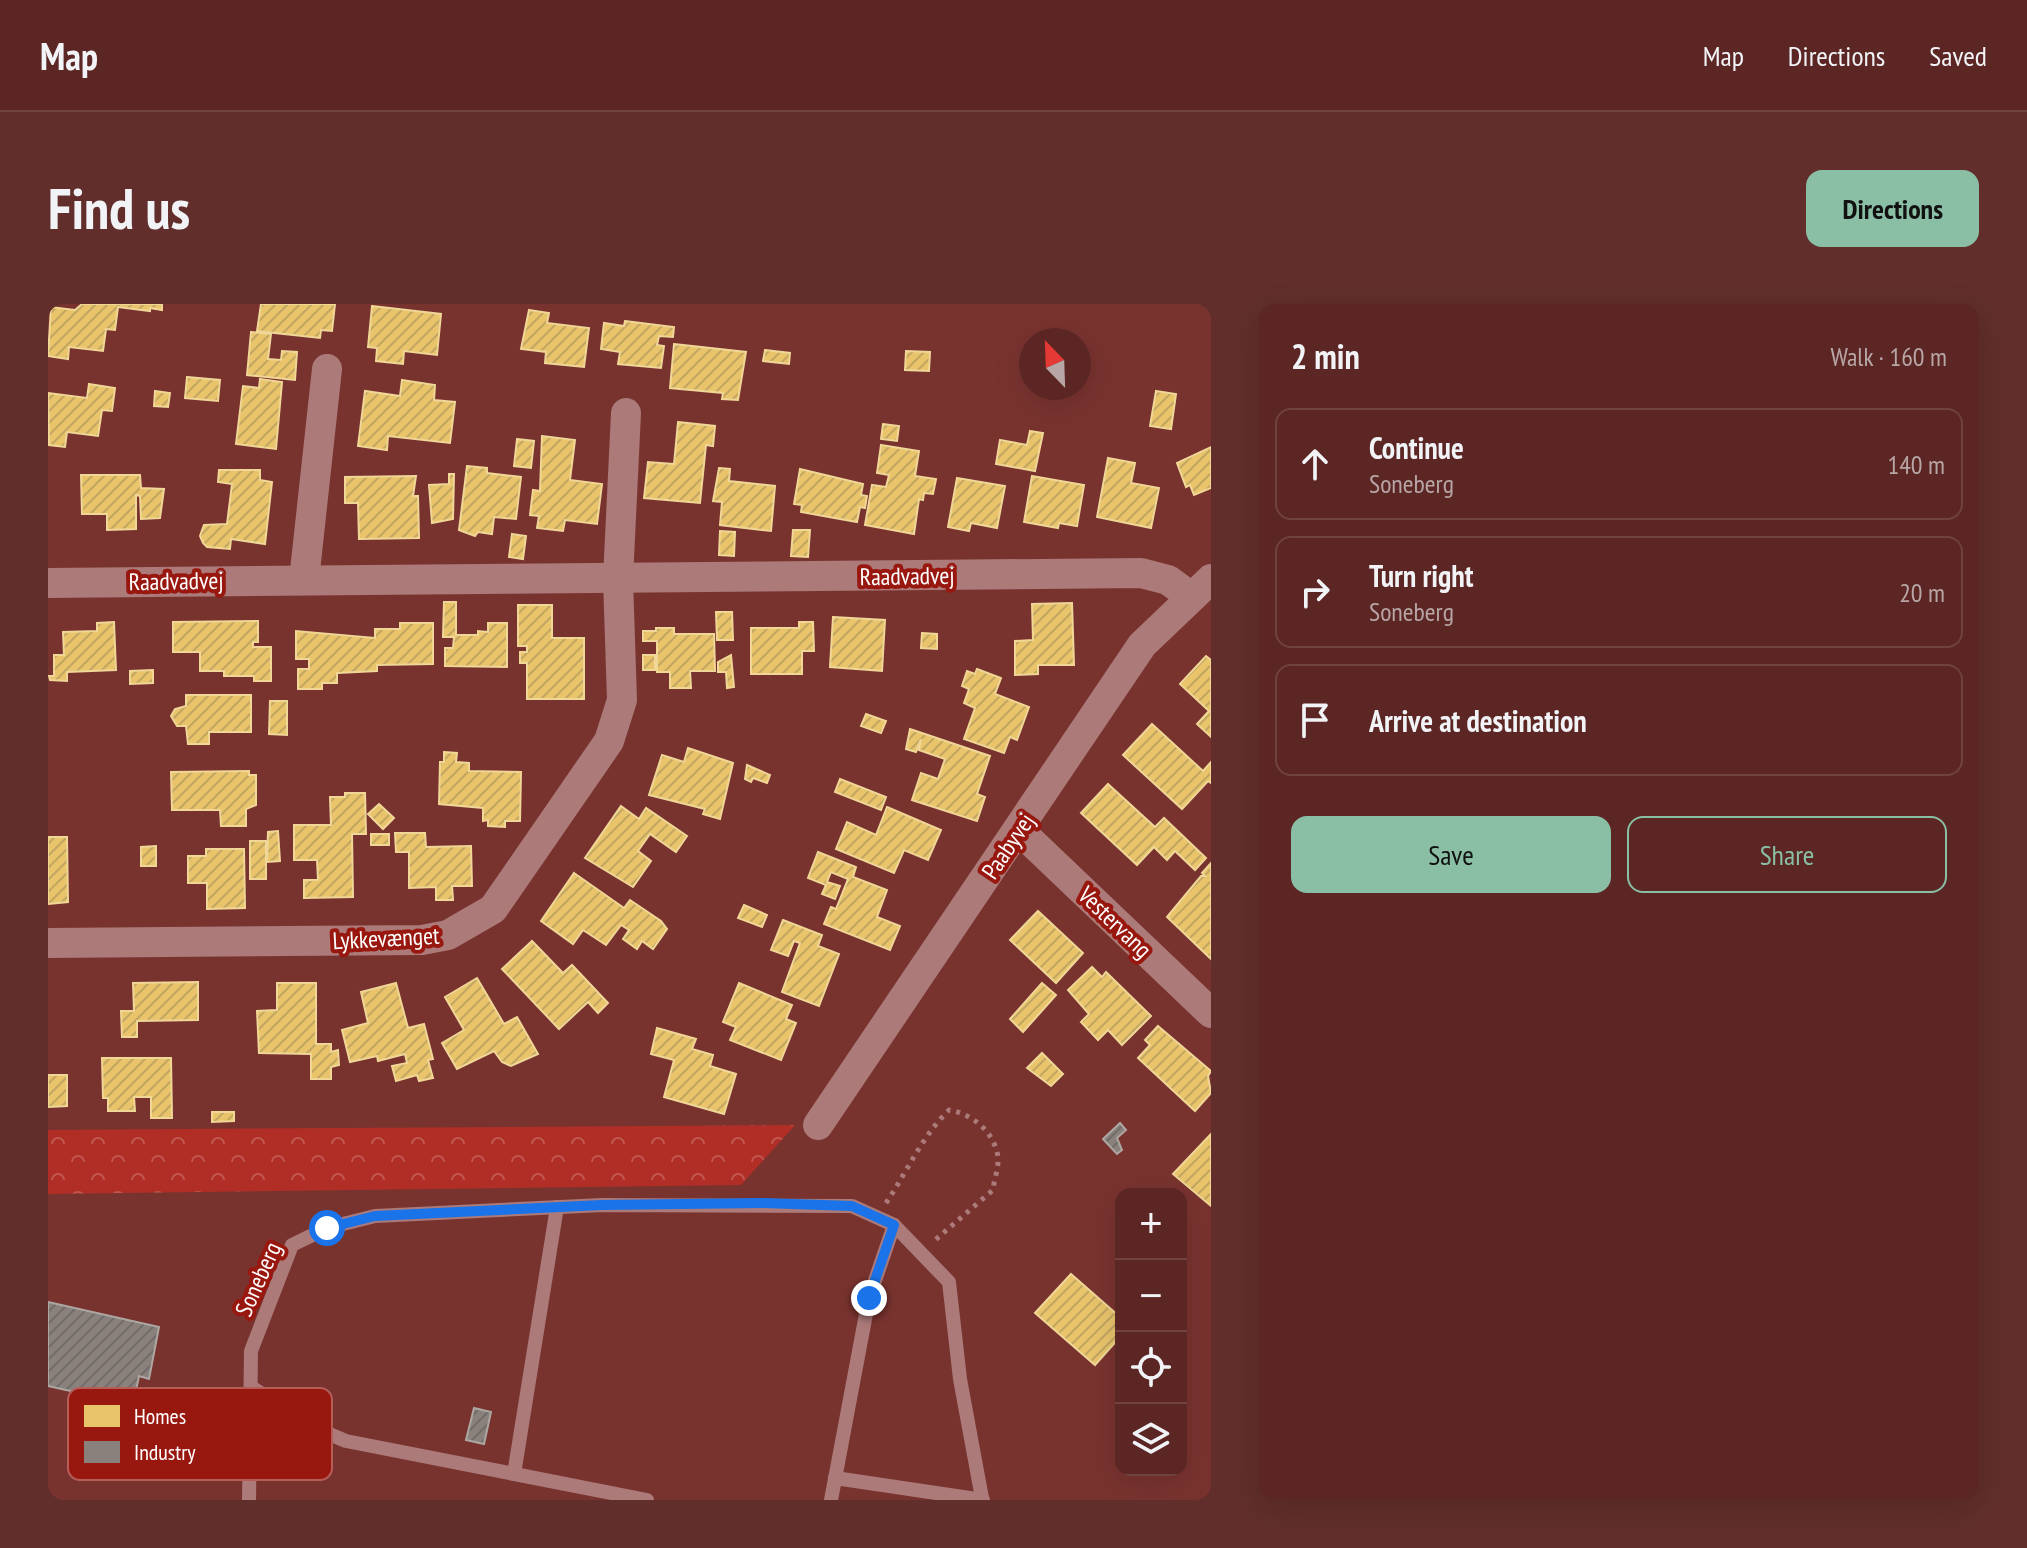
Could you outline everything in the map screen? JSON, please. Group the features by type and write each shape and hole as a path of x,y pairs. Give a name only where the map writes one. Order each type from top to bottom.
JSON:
{"street":[{"path":"304,580 327,369"},
{"path":"618,579 626,413"},
{"name":"Raadvadvej","path":"48,583 1141,573 1200,588"},
{"name":"Lykkevænget","path":"48,943 422,940 448,935 472,925 493,909 609,741 622,700 618,579"},
{"name":"Paabyvej","path":"818,1125 1142,645 1200,588"},
{"name":"Vestervang","path":"1019,830 1211,1013"}],"lane":[{"name":"Soneberg","path":"251,1387 251,1351 292,1245 327,1228 375,1216 557,1207 777,1204 852,1206 894,1225"},
{"path":"514,1474 557,1207"},
{"path":"831,1500 835,1478 869,1298 894,1225 949,1282 960,1379 983,1499 835,1478"},
{"path":"332,1435 346,1441 647,1500"},
{"name":"Soneberg","path":"249,1480 249,1500"}],"path":[{"path":"877,1217 911,1166 930,1128 949,1110 967,1113 985,1129 998,1156 993,1190 920,1252"}],"green space":[{"path":"795,1125 741,1185 48,1194 48,1130"}],"building: Homes":[{"path":"82,304 162,304 162,310 118,307 115,330 106,329 103,351 69,347 68,359 48,356 51,307 75,310"},
{"path":"261,304 335,304 332,331 321,330 320,338 257,331"},
{"path":"372,306 441,314 437,355 404,351 403,364 376,361 377,348 368,347"},
{"path":"529,310 549,313 547,323 589,328 584,367 545,363 546,352 521,349"},
{"path":"625,321 674,327 673,337 659,336 657,345 664,346 661,368 618,364 620,352 601,349 604,323 624,326"},
{"path":"251,332 271,334 268,359 281,360 282,351 297,352 295,380 247,375"},
{"path":"674,344 746,352 738,400 722,399 723,393 670,388"},
{"path":"765,350 790,353 789,364 763,361"},
{"path":"906,351 930,352 929,371 905,370"},
{"path":"187,377 220,380 218,401 185,398"},
{"path":"260,379 282,382 276,449 236,444 243,386 259,388"},
{"path":"402,380 435,385 434,400 455,402 450,443 388,436 387,450 358,446 365,391 400,396"},
{"path":"89,384 115,388 112,411 102,410 98,436 67,432 65,447 49,445 48,393 87,398"},
{"path":"155,391 170,393 168,407 154,406"},
{"path":"1156,391 1176,394 1171,429 1150,426"},
{"path":"678,422 715,426 713,446 706,445 700,503 644,498 648,462 674,464"},
{"path":"883,424 899,426 897,441 881,439"},
{"path":"1030,431 1043,433 1035,471 996,464 1000,440 1027,445"},
{"path":"542,436 575,440 570,480 602,484 597,524 565,520 563,531 537,528 539,516 530,515 533,490 540,491"},
{"path":"517,439 534,441 531,468 514,466"},
{"path":"881,445 919,451 915,476 936,479 933,494 924,493 923,500 919,499 914,534 865,525 872,485 886,487 889,475 877,473"},
{"path":"1211,447 1211,488 1194,495 1190,485 1186,487 1177,463"},
{"path":"1108,458 1135,463 1131,483 1159,488 1151,528 1097,517"},
{"path":"467,466 487,468 487,473 521,477 516,519 494,517 492,534 478,532 475,536 459,530"},
{"path":"719,468 730,469 729,481 775,486 771,531 720,525 722,502 713,501"},
{"path":"800,469 863,484 861,495 867,496 865,508 860,507 857,522 801,512 802,505 794,504"},
{"path":"219,470 260,470 260,480 272,482 265,544 231,539 230,549 207,547 203,543 200,536 204,525 227,524 232,484 218,482"},
{"path":"449,474 454,474 453,519 432,523 429,485 449,484"},
{"path":"81,475 140,475 141,488 164,489 160,518 141,519 140,496 136,495 136,529 107,530 107,514 82,514"},
{"path":"416,476 413,496 418,496 419,538 359,539 358,503 345,503 345,477"},
{"path":"1032,476 1084,485 1077,526 1059,523 1058,528 1024,522"},
{"path":"957,478 1005,486 997,528 971,523 969,531 948,527"},
{"path":"793,530 810,530 808,557 791,556"},
{"path":"720,531 735,532 734,556 719,555"},
{"path":"512,534 526,536 523,559 509,557"},
{"path":"444,602 456,602 456,635 478,635 478,631 488,632 488,623 507,623 507,667 445,666 445,648 453,648 454,637 443,637"},
{"path":"1072,603 1074,665 1038,665 1038,674 1015,675 1015,641 1033,640 1032,604"},
{"path":"518,605 552,605 552,638 584,638 584,699 527,699 527,663 520,663 520,652 527,652 527,646 518,646"},
{"path":"716,612 732,612 733,640 717,640"},
{"path":"833,617 885,620 882,671 830,667"},
{"path":"258,621 258,642 253,642 253,647 271,647 271,681 254,681 254,676 224,676 224,671 200,671 200,652 173,652 173,622"},
{"path":"114,622 116,670 67,672 67,681 50,680 49,676 54,676 54,655 64,655 63,632 97,631 97,623"},
{"path":"799,622 813,622 814,651 802,651 802,674 751,674 751,628 799,628"},
{"path":"400,623 433,623 433,664 377,665 377,671 337,673 337,683 322,683 322,689 298,689 298,669 309,669 309,659 296,659 296,631 375,638 375,629 400,629"},
{"path":"656,628 674,628 674,634 714,634 715,671 690,671 691,688 670,688 670,672 657,672 657,641 643,641 643,631 656,631"},
{"path":"922,633 937,634 937,649 921,648"},
{"path":"643,655 655,655 655,670 643,670"},
{"path":"731,655 734,687 727,688 726,672 718,672 718,662"},
{"path":"1206,656 1211,660 1211,737 1197,724 1209,711 1180,684"},
{"path":"977,669 1001,678 995,694 1029,707 1017,740 1010,737 1004,753 964,739 975,708 964,703 969,689 962,686 967,671 975,674"},
{"path":"153,670 153,683 130,684 130,671"},
{"path":"186,695 251,695 251,732 209,732 209,744 188,744 186,726 177,726 171,716 175,709 186,706"},
{"path":"270,701 287,701 287,735 269,734"},
{"path":"866,714 886,721 881,733 861,726"},
{"path":"1152,724 1203,771 1211,762 1211,783 1208,781 1182,809 1123,755"},
{"path":"910,729 990,756 977,794 985,797 977,821 912,800 921,773 938,779 945,759 919,750 921,739 916,752 906,749"},
{"path":"688,748 733,763 720,819 703,814 705,809 649,795 662,755 684,762"},
{"path":"444,752 457,753 456,762 469,763 469,771 521,772 520,821 505,821 505,827 488,826 488,820 483,821 483,808 439,804 440,762 444,762"},
{"path":"747,765 770,775 767,783 753,778 751,782 745,779"},
{"path":"249,771 249,775 256,775 256,805 246,809 246,826 221,826 220,810 172,810 171,772"},
{"path":"840,779 886,797 881,810 835,792"},
{"path":"1108,784 1155,827 1164,818 1206,858 1195,870 1175,851 1167,860 1154,847 1137,865 1081,813"},
{"path":"345,793 365,793 366,834 352,834 353,897 304,898 304,880 318,880 317,860 294,860 294,825 331,825 330,797 345,797"},
{"path":"379,804 394,818 383,829 368,814"},
{"path":"621,806 639,819 646,808 687,836 676,852 650,834 638,851 651,861 633,887 585,858"},
{"path":"887,807 941,830 928,860 904,850 894,873 836,849 847,822 876,835"},
{"path":"278,831 280,861 267,862 268,832"},
{"path":"395,833 425,833 426,847 471,846 472,886 452,886 453,900 436,900 436,887 409,888 409,852 396,852"},
{"path":"371,834 389,834 389,845 371,845"},
{"path":"48,837 67,837 68,902 48,904"},
{"path":"250,841 266,841 266,879 250,879"},
{"path":"156,846 156,866 141,866 141,847"},
{"path":"206,849 244,849 245,908 207,909 207,883 188,883 188,856 206,856"},
{"path":"818,852 856,867 853,877 887,890 877,917 900,926 890,950 824,924 831,907 836,909 848,879 831,872 827,882 840,886 835,899 822,894 826,885 808,878"},
{"path":"1211,863 1211,959 1167,917 1201,876 1205,876 1202,873"},
{"path":"574,873 624,908 630,900 661,921 667,929 653,949 642,941 637,949 623,939 629,930 621,925 606,945 583,930 573,944 541,921"},
{"path":"744,905 767,915 762,927 738,918"},
{"path":"1038,911 1083,953 1056,983 1010,940"},
{"path":"783,920 822,935 818,946 839,954 819,1006 782,992 800,943 794,941 788,956 771,950"},
{"path":"532,941 563,973 572,965 608,1003 598,1013 588,1002 559,1029 502,969"},
{"path":"1092,967 1102,977 1106,972 1151,1016 1122,1045 1108,1030 1098,1040 1081,1022 1089,1014 1068,990"},
{"path":"477,978 504,1024 517,1017 538,1054 511,1066 502,1062 494,1051 457,1069 442,1043 464,1030 445,997"},
{"path":"198,982 198,1020 137,1021 137,1037 122,1037 121,1011 134,1011 133,983"},
{"path":"277,983 316,983 316,1044 331,1044 331,1052 338,1050 339,1065 331,1067 331,1079 311,1079 311,1054 259,1053 257,1011 277,1010"},
{"path":"396,983 408,1028 424,1024 433,1059 428,1060 433,1078 419,1081 417,1075 396,1081 392,1066 407,1063 405,1054 378,1061 377,1056 350,1062 342,1030 368,1023 361,992"},
{"path":"739,983 792,1005 786,1019 796,1023 781,1060 730,1040 736,1027 723,1022"},
{"path":"1042,983 1056,995 1023,1032 1010,1019"},
{"path":"1158,1026 1211,1071 1208,1076 1211,1093 1195,1111 1138,1058 1150,1045 1145,1040"},
{"path":"657,1028 696,1039 692,1049 713,1055 710,1066 736,1074 724,1114 664,1097 674,1060 651,1054"},
{"path":"1042,1053 1063,1074 1051,1086 1027,1068"},
{"path":"102,1058 171,1058 172,1118 151,1118 151,1097 134,1097 135,1111 108,1111 108,1098 103,1098"},
{"path":"48,1075 67,1075 67,1106 48,1107"},
{"path":"212,1112 234,1112 234,1121 212,1122"},
{"path":"1211,1134 1211,1206 1173,1174"},
{"path":"1071,1274 1115,1313 1115,1343 1095,1365 1035,1313"}],"building: Industry":[{"path":"1120,1123 1126,1130 1117,1138 1122,1150 1117,1154 1103,1139"},
{"path":"48,1302 159,1327 149,1379 139,1376 137,1388 68,1388 68,1390 48,1386"},
{"path":"474,1408 491,1412 484,1444 466,1440"}],"route":[{"path":"327,1228 375,1216 602,1205 763,1203 852,1206 894,1225 869,1298"}]}
